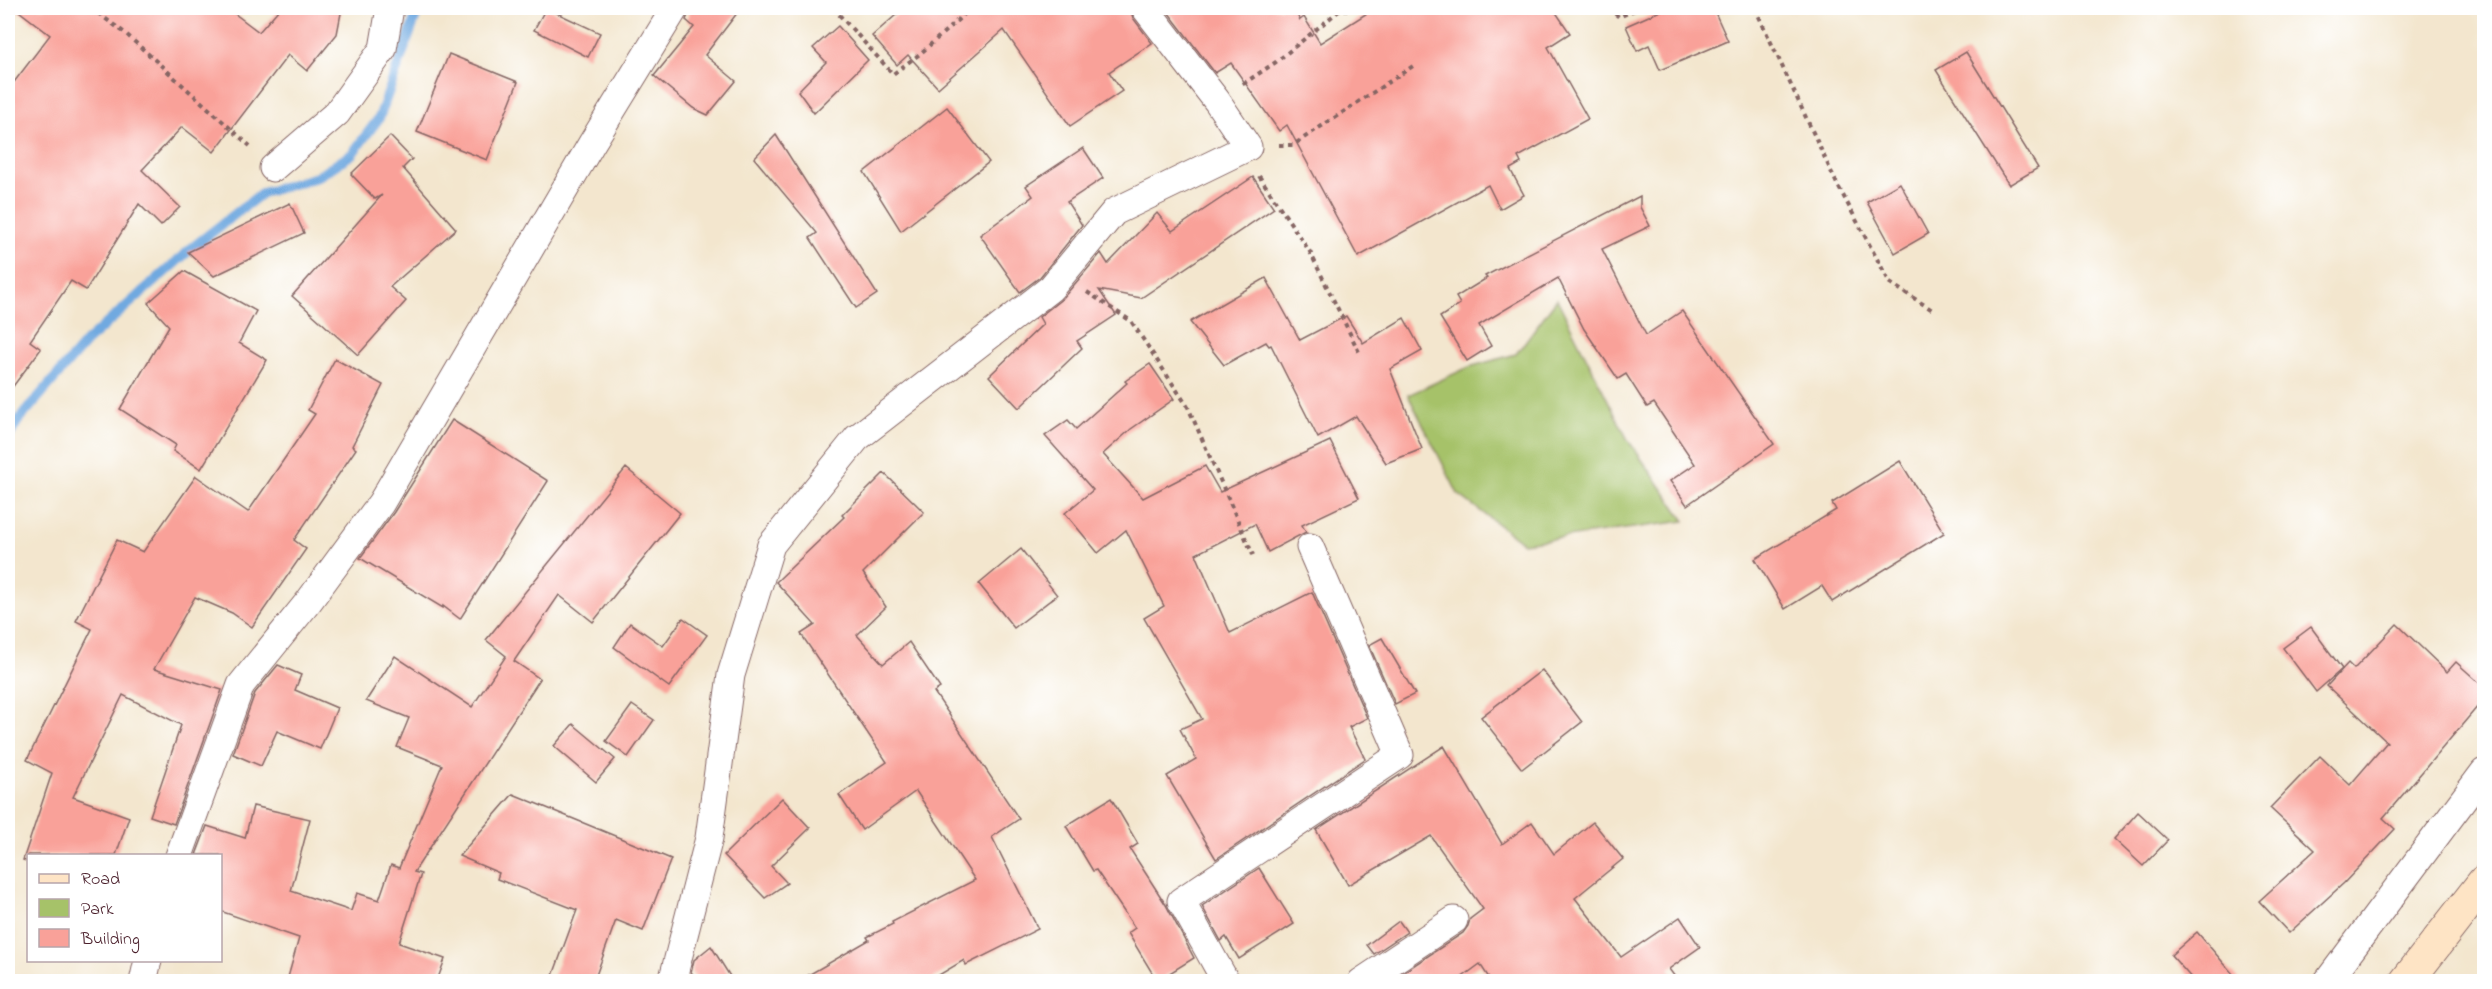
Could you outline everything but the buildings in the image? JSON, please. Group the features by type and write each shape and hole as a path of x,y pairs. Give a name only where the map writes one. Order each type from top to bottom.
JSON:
{"main road":[{"path":"2406,981 2484,882"}],"street":[{"path":"273,168 337,113 383,49 390,8"},
{"path":"179,854 242,685 309,602 381,503 592,143 675,8"},
{"path":"672,981 709,838 731,675 771,545 856,438 1051,288 1114,212 1248,147 1217,101 1145,8"},
{"path":"1226,981 1180,902 1400,755 1310,547"},
{"path":"2327,981 2484,772"},
{"path":"1361,981 1454,920"},
{"path":"143,981 148,962"}],"path":[{"path":"91,8 149,54 273,168"},
{"path":"833,8 893,74 921,53 971,8"},
{"path":"1217,101 1276,62 1340,10 1363,8"},
{"path":"1608,8 1619,17 1639,8"},
{"path":"1755,8 1837,184 1890,283 1934,311"},
{"path":"1359,351 1310,252 1259,176 1248,147 1293,145 1416,64"},
{"path":"1061,275 1131,321 1188,407 1253,555"}],"green space":[{"path":"1557,299 1628,440 1685,521 1523,543 1458,494 1408,395 1469,367 1516,354"}],"waterway":[{"path":"8,438 17,422 86,342 193,247 262,193 317,177 352,154 379,118 417,8"}]}
